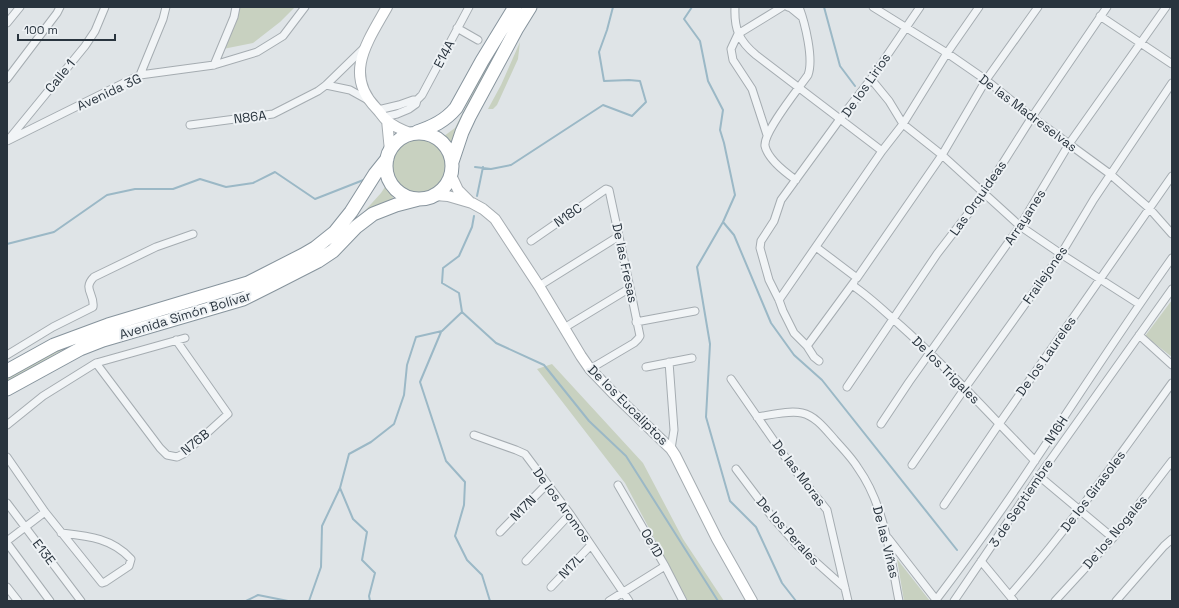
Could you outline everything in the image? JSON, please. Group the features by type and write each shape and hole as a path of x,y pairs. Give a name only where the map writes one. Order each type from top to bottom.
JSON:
{"highway":[{"name":"Avenida Simón Bolívar","path":"7,371 54,345 108,324 248,283 320,245 335,232 351,212 395,144 400,139 435,125 450,115 456,108 515,7"},
{"name":"Avenida Simón Bolívar","path":"7,389 80,349 104,340 250,296 318,261 333,251 356,227 373,214 396,205 427,198 442,190 448,183 462,132 469,117 530,7"},
{"path":"412,134 424,134 434,137 443,143 449,152 452,168"},
{"path":"388,155 386,168 388,178 401,193 419,199"}],"street":[{"path":"7,23 20,7"},
{"path":"7,79 60,7"},
{"name":"Calle 1","path":"7,141 85,46 105,7"},
{"path":"140,75 166,7"},
{"path":"214,65 234,17 236,7"},
{"name":"Avenida 3G","path":"7,141 140,75 214,65 257,52 284,36 305,7"},
{"path":"368,100 363,89 360,75 361,62 365,47 387,7"},
{"name":"E14A","path":"383,116 396,114 409,109 416,104 469,7"},
{"path":"735,7 735,18 738,34 752,51 840,119 781,200 774,221 761,241 760,248 769,280 794,333 819,361"},
{"path":"767,135 752,89 733,60 732,49 733,43 738,34 782,7"},
{"path":"788,7 802,17"},
{"path":"796,180 771,158 765,145 767,135 808,75 811,64 799,7"},
{"name":"De las Madreselvas","path":"873,7 907,27 986,80 1032,117 1110,174 1149,208 1172,234"},
{"name":"De los Lirios","path":"882,151 840,119 871,79 920,7"},
{"path":"779,300 882,151 903,124 947,53 979,7"},
{"path":"806,346 857,278 942,155 986,80 1038,7"},
{"name":"Las Orquideas","path":"847,387 937,254 984,193 1032,117 1107,7"},
{"name":"Arrayanes","path":"881,424 930,352 1020,226 1069,144 1166,7"},
{"path":"1100,16 1172,64"},
{"path":"457,28 478,40"},
{"name":"N86A","path":"190,125 273,114 318,91 365,47"},
{"path":"871,79 889,101 903,124 942,155 1020,226 1139,304"},
{"name":"Frailejones","path":"912,465 1061,254 1110,174 1172,83"},
{"path":"326,85 350,90 368,100 396,127 412,134"},
{"path":"383,116 388,155"},
{"name":"De los Eucaliptos","path":"452,168 458,190 472,203"},
{"name":"De los Laureles","path":"944,505 1172,176"},
{"name":"De las Fresas","path":"590,369 634,343 640,334 636,322 609,190 606,190"},
{"name":"N18C","path":"531,241 606,190"},
{"name":"De los Eucaliptos","path":"434,195 448,196 472,203 483,209 495,219 539,286 590,369 671,449 679,461 724,553 752,601"},
{"path":"7,355 53,327 93,307 94,303 89,286 90,281 94,277 156,247 193,234"},
{"path":"539,286 619,236"},
{"path":"816,247 857,278"},
{"name":"N16H","path":"937,600 976,547 1139,304 1172,258"},
{"name":"De los Trigales","path":"852,285 876,303 930,352 1035,461"},
{"path":"564,328 630,288"},
{"name":"3 de Septiembre","path":"954,601 1039,476 1172,289"},
{"path":"636,322 695,311"},
{"path":"1139,335 1172,365"},
{"path":"7,425 43,396 96,363 185,338"},
{"name":"N76B","path":"96,363 160,448 167,455 177,457 186,453 228,414 176,340"},
{"path":"646,367 692,358"},
{"path":"669,362 674,430 671,449"},
{"name":"De las Moras","path":"731,379 790,464 827,510 848,601"},
{"name":"De los Girasoles","path":"1012,598 1035,566 1080,510 1172,383"},
{"name":"De las Viñas","path":"757,417 794,412 804,413 813,418 826,429 858,467 875,500 887,537 899,601"},
{"name":"De los Aromos","path":"474,435 525,454 570,514 629,601"},
{"path":"7,457 45,512 61,532 102,583 129,566 131,559 127,554 106,541 89,536 61,532"},
{"name":"De los Nogales","path":"1054,601 1113,538 1172,461"},
{"name":"De los Perales","path":"736,469 778,524 798,546 845,589"},
{"path":"1039,476 1113,538"},
{"name":"N17N","path":"500,532 547,484"},
{"name":"Oe1D","path":"618,485 665,566 683,601"},
{"name":"E13E","path":"7,502 81,601"},
{"path":"45,512 7,542 50,601"},
{"path":"526,561 570,514"},
{"path":"887,537 937,600"},
{"path":"1116,601 1164,546 1172,539"},
{"name":"N17L","path":"551,587 591,545"},
{"path":"982,561 1012,598"},
{"path":"609,601 665,566"},
{"path":"7,587 18,601"}],"green space":[{"path":"239,7 295,7 280,22 253,43 223,49"},
{"path":"521,7 457,148 444,136 455,128 510,19"},
{"path":"520,42 518,59 497,105 493,109 488,109 501,85"},
{"path":"414,138 426,138 441,146 449,161 449,173 441,188 426,196 414,196 399,188 391,173 391,161 399,146"},
{"path":"387,184 394,200 381,212 303,264 261,287 96,336 57,353 7,381 7,375 22,366 110,327 241,292 337,236 362,214"},
{"path":"1172,300 1172,357 1145,336"},
{"path":"552,364 643,463 683,539 724,601 688,601 625,483 537,369"},
{"path":"897,559 930,601 904,601"}],"waterway":[{"path":"475,167 491,169 511,165 603,105 632,116 646,102 640,81 604,81 599,52 613,7"},
{"path":"692,7 684,19 700,41 708,81 723,110 720,130 735,195 723,222 697,267 710,344 706,417 730,501 756,527 782,583 796,601"},
{"path":"824,7 840,66 855,86"},
{"path":"477,196 483,167"},
{"path":"7,244 54,232 107,195 135,189 173,189 200,179 226,187 253,183 275,172 315,199 366,179"},
{"path":"309,601 321,567 322,526 340,488 349,454 371,442 394,424 404,395 407,365 416,337 442,331 462,312 459,293 442,283 443,268 459,256 472,227 474,216"},
{"path":"723,222 734,235 771,323 794,355 822,380 957,550"},
{"path":"462,312 496,343 544,365 589,421 626,456 718,601"},
{"path":"441,332 420,382 446,461 465,482 464,505 455,536 467,560 482,575 490,601"},
{"path":"340,488 353,519 367,532 362,560 375,573 369,596 370,601"},
{"path":"246,601 258,595 288,601"}]}
